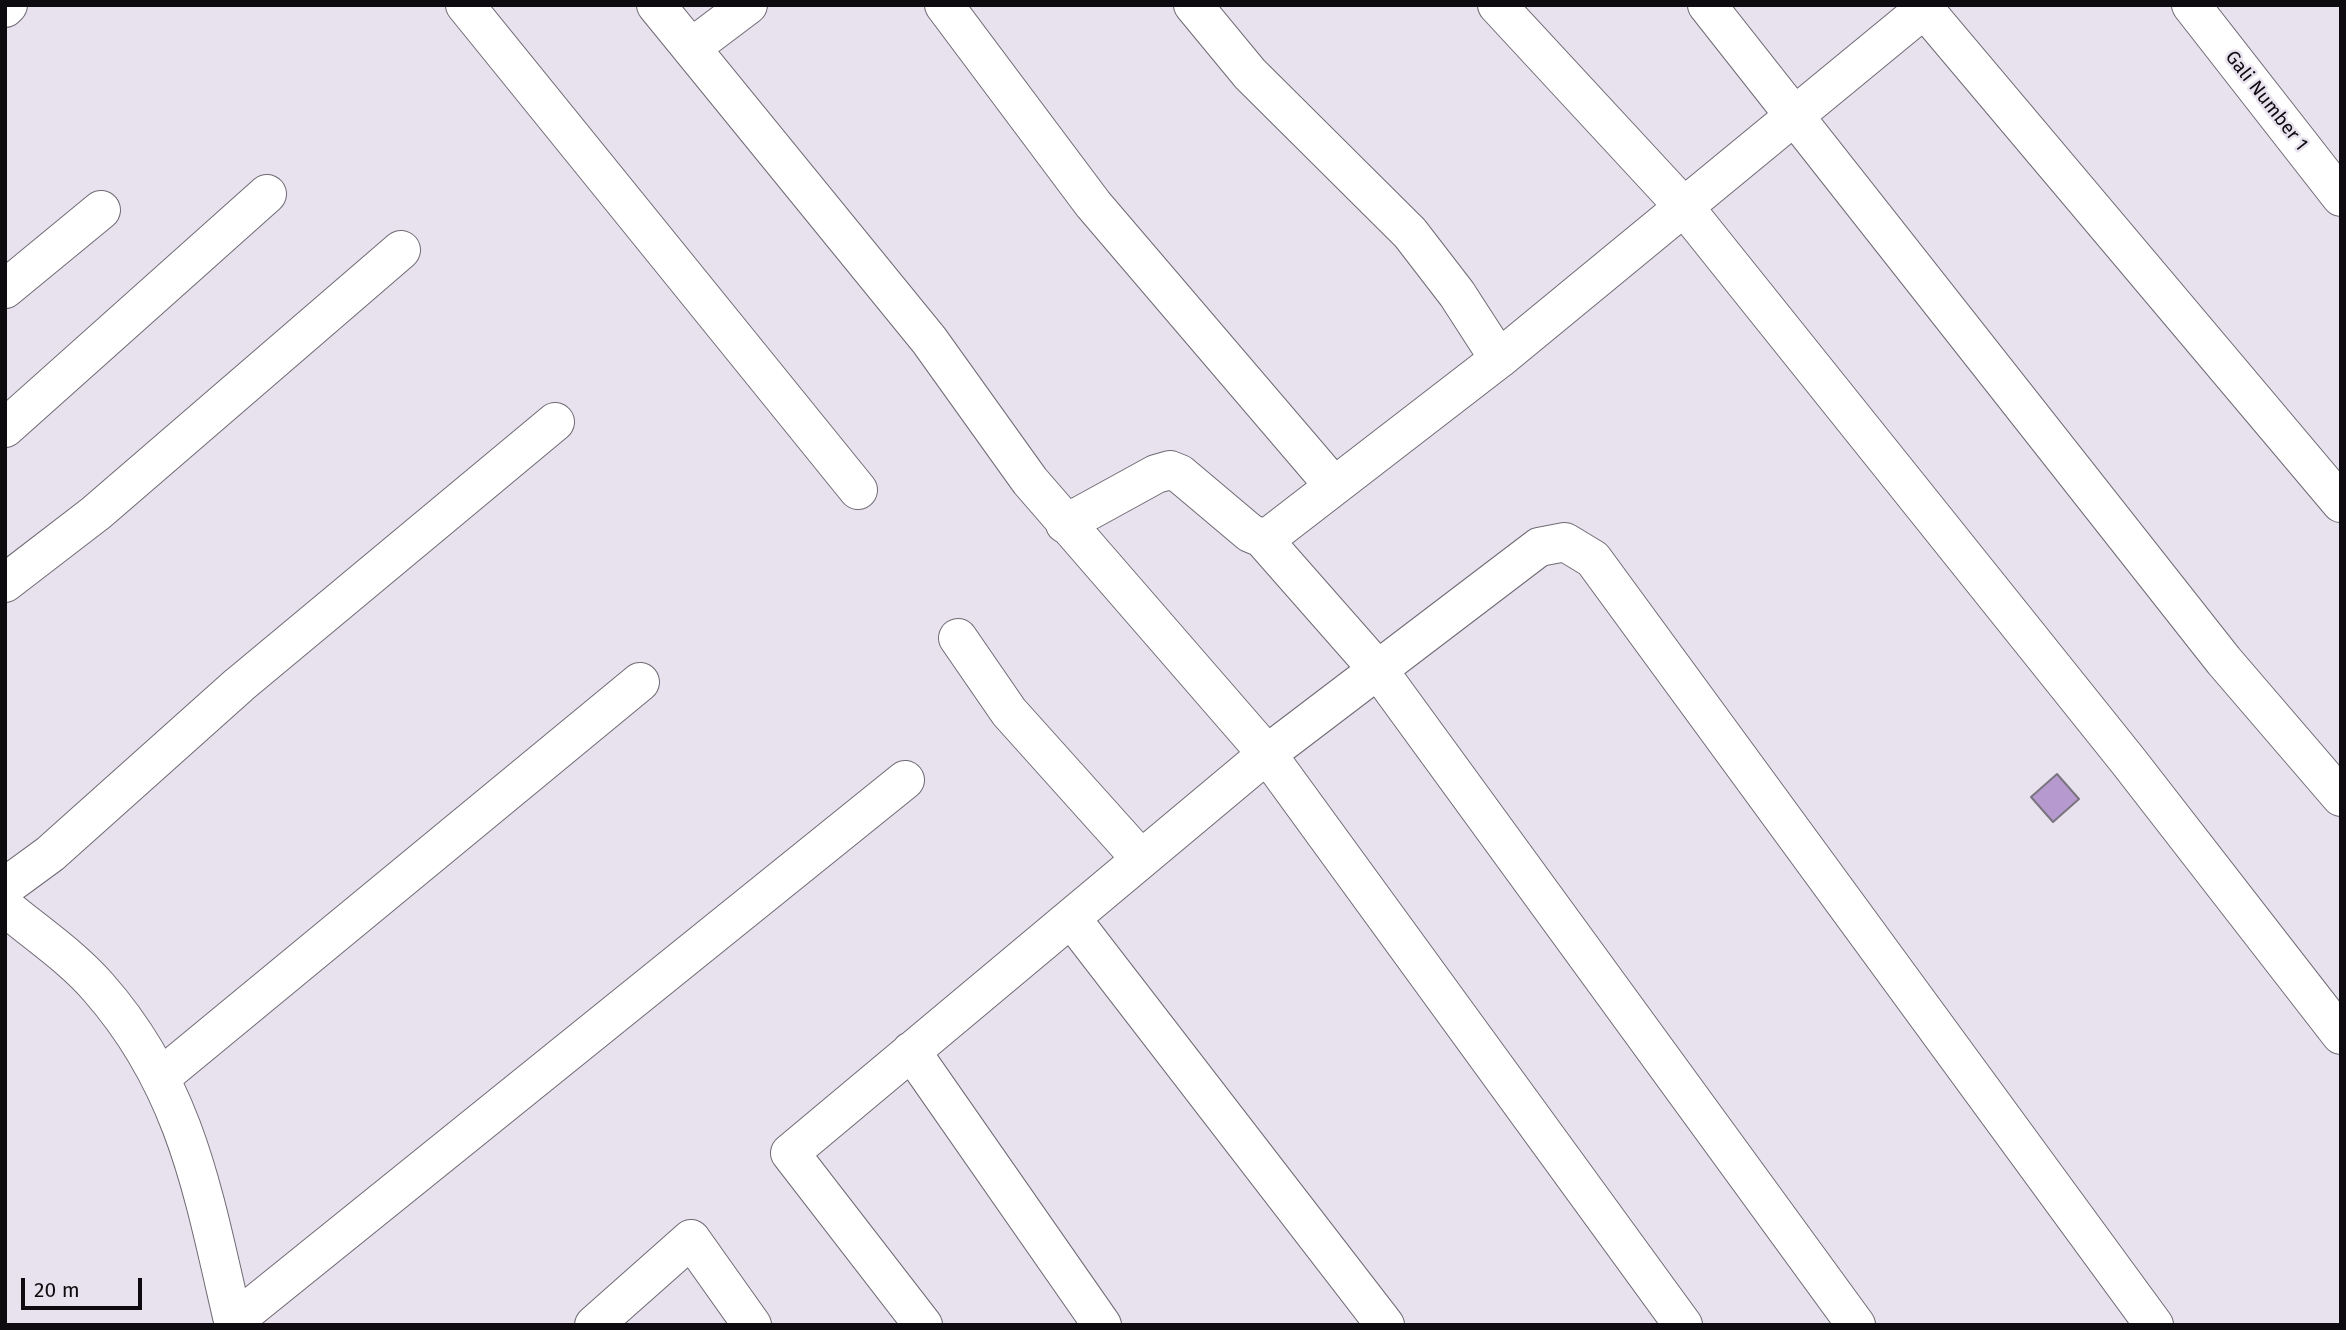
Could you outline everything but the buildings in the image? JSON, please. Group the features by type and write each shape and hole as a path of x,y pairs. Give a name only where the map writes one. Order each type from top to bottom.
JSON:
{"street":[{"path":"465,5 858,490"},
{"path":"656,5 929,340 1030,481 1065,524 1267,754 1683,1325"},
{"path":"691,48 748,5"},
{"path":"944,5 1093,204 1334,486"},
{"path":"1193,5 1250,74 1410,233 1457,294 1499,359"},
{"path":"1497,5 1685,208 2112,740 2341,1035"},
{"path":"1707,5 2224,661 2341,797"},
{"name":"Gali Number 1","path":"2191,5 2341,197"},
{"path":"1262,538 1271,535 1499,359 1796,117 1925,7 2341,503"},
{"path":"5,428 267,194"},
{"path":"5,289 102,210"},
{"path":"5,583 96,513 401,250"},
{"path":"5,887 50,854 239,685 555,422"},
{"path":"1065,524 1156,474 1170,470 1180,474 1250,533 1262,538 1379,671 1856,1325"},
{"path":"923,1325 790,1153 1267,754 1539,547 1565,541 1594,559 2154,1325"},
{"path":"958,638 1009,712 1142,859"},
{"path":"161,1077 640,682"},
{"path":"5,907 97,986 161,1077 183,1125 198,1170 234,1323 905,780"},
{"path":"1071,918 1385,1325"},
{"path":"911,1051 1102,1325"},
{"path":"594,1325 691,1239 752,1325"}]}
